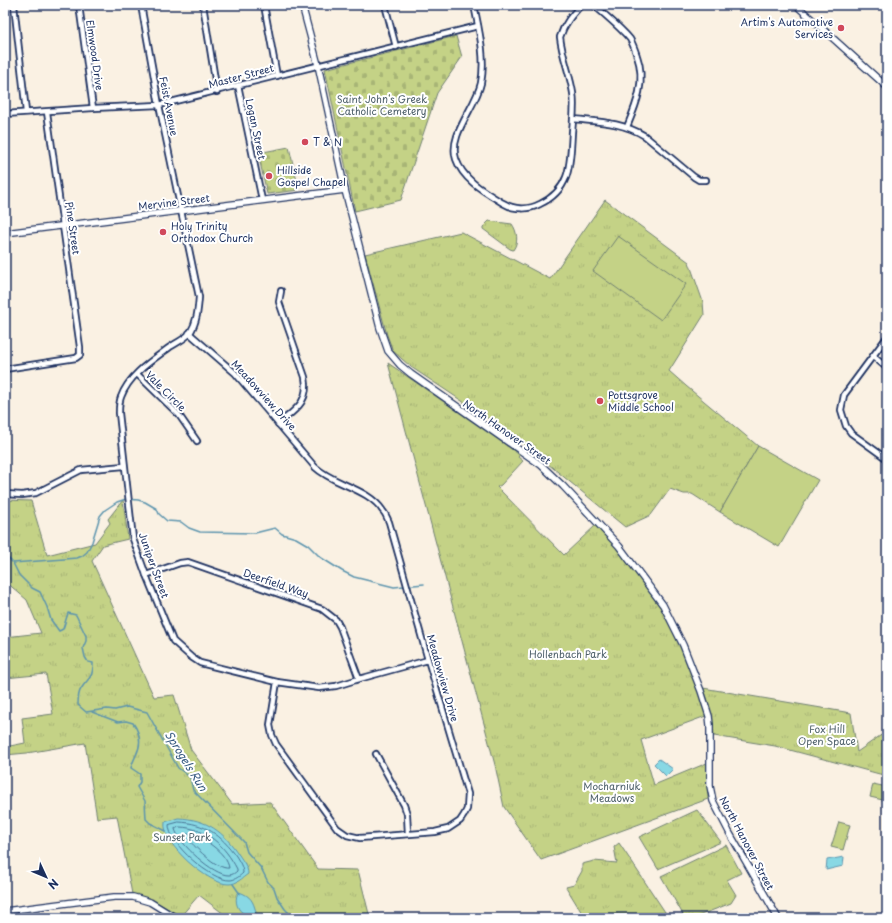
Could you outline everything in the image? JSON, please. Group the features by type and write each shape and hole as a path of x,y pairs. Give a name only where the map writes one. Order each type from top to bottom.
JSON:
{"street":[{"path":"14,5 26,112"},
{"name":"Elmwood Drive","path":"79,5 93,108"},
{"name":"Feist Avenue","path":"141,5 180,210"},
{"path":"203,5 217,92"},
{"path":"264,5 277,76"},
{"name":"North Hanover Street","path":"302,5 318,65 345,190 384,343 393,358 410,374 541,465 568,491 619,546 664,605 683,645 709,716 711,752 710,786 713,801 736,846 778,918"},
{"path":"385,5 396,46"},
{"path":"474,5 482,59 481,84 478,94 457,136 454,152 460,170 469,180 504,204 510,207 526,209 546,202 558,192 569,173 574,101 560,37 566,22 581,5"},
{"path":"594,5 630,39 638,59 640,70 640,89 637,103 628,127"},
{"path":"796,5 887,87"},
{"name":"Master Street","path":"5,114 159,105 217,92 238,85 478,26"},
{"name":"Logan Street","path":"238,85 262,200"},
{"name":"Pine Street","path":"5,369 76,358 80,355 47,112"},
{"path":"573,119 618,123 628,127 645,136 694,177 699,180 706,180"},
{"name":"Mervine Street","path":"5,233 345,190"},
{"path":"180,210 199,297 196,320 189,333"},
{"path":"278,424 302,402 307,386 279,302 281,291"},
{"name":"Juniper Street","path":"189,333 146,364 136,374 120,398 119,413 133,539 146,575 174,641 191,657 200,663 277,682 319,688 336,686 428,660"},
{"name":"Meadowview Drive","path":"189,333 235,373 322,474 368,497 383,510 389,522 468,794 468,802 464,815 460,821 455,826 435,832 360,838 347,835 336,828 276,744 272,735 270,725 277,682"},
{"path":"887,337 844,395 841,410 846,426 851,433 887,459"},
{"path":"873,356 887,368"},
{"name":"Vale Circle","path":"136,374 179,415 197,441"},
{"path":"5,494 29,494 81,470 124,466"},
{"name":"Deerfield Way","path":"146,575 180,563 188,562 322,609 336,620 359,679"},
{"path":"376,754 404,805 407,814 408,834"},
{"path":"5,911 114,897 134,897 150,902 176,918"}],"green space":[{"name":"Saint John's Greek Catholic Cemetery","path":"456,36 462,57 437,93 401,200 355,211 325,69"},
{"path":"289,147 299,190 267,194 258,153"},
{"path":"605,200 689,262 703,302 704,315 669,371 758,446 720,512 692,494 684,494 670,489 651,515 625,527 498,425 411,367 393,351 387,335 365,254 461,232 550,279"},
{"path":"489,221 512,224 517,237 513,250 483,229"},
{"path":"618,236 686,284 661,320 593,271"},
{"name":"Hollenbach Park","path":"388,363 520,455 518,457 523,461 501,485 497,487 564,555 596,525 620,551 662,607 697,687 706,716 641,740 654,785 707,763 708,799 541,860 504,807 495,765"},
{"path":"758,446 818,480 779,547 720,512"},
{"name":"Sunset Park","path":"5,500 31,501 47,555 95,543 110,523 108,519 123,500 128,539 103,545 92,561 154,697 174,695 191,750 232,804 270,802 318,869 358,870 370,918 229,918 199,895 180,917 158,903 132,894 117,816 97,818 85,743 27,753 5,755 5,747 25,743 22,718 53,714 46,674 5,678 5,637 41,633 27,600 5,581"},
{"name":"Fox Hill Open Space","path":"703,688 851,713 857,752 887,731 887,776 775,746 714,736 711,712"},
{"path":"873,784 887,787 887,801 870,797"},
{"path":"697,810 721,842 658,869 639,837"},
{"path":"839,822 850,825 843,850 831,847"},
{"path":"619,843 669,918 585,918 566,887 574,885 582,871 582,864 594,861 617,863 614,847"},
{"path":"726,845 741,873 727,880 736,895 731,903 693,918 685,918 661,876"}],"water":[{"path":"659,759 673,769 666,776 654,764"},
{"path":"178,818 198,821 221,833 246,866 248,874 237,882 229,884 220,883 199,871 178,852 170,841 166,831 165,822"},
{"path":"844,857 843,866 826,870 827,860"},
{"path":"239,892 249,897 252,902 256,912 252,918 244,914 237,906 236,900"}],"waterway":[{"path":"13,563 77,558 82,556 87,552 92,542 100,516 105,510 117,502 126,499 145,502 157,509 159,514 167,521 181,522 189,528 200,532 255,533 275,528 282,534 296,538 308,545 320,557 354,577 394,587 424,584"},
{"name":"Sprogels Run","path":"5,555 13,563 19,575 32,588 40,592 51,620 59,631 63,629 68,613 76,615 86,636 86,641 83,648 85,657 88,662 93,663 91,676 79,692 78,705 86,712 107,709 115,710 127,707 147,712 178,768 190,777 193,790 244,842 247,852 261,868 268,882 274,888 277,897 285,909 294,918"},
{"path":"92,712 118,722 126,721 133,723 139,735 140,743 131,768 140,774 140,782 137,787 145,801 146,819 150,823 166,831"},
{"path":"233,884 240,894"}],"place":[{"name":"Artim's Automotive Services","path":"841,28"},
{"name":"T & N","path":"305,142"},
{"name":"Hillside Gospel Chapel","path":"269,176"},
{"name":"Holy Trinity Orthodox Church","path":"163,232"},
{"name":"Pottsgrove Middle School","path":"600,401"}],"park label":[{"name":"Mocharniuk Meadows","path":"612,792"}]}
